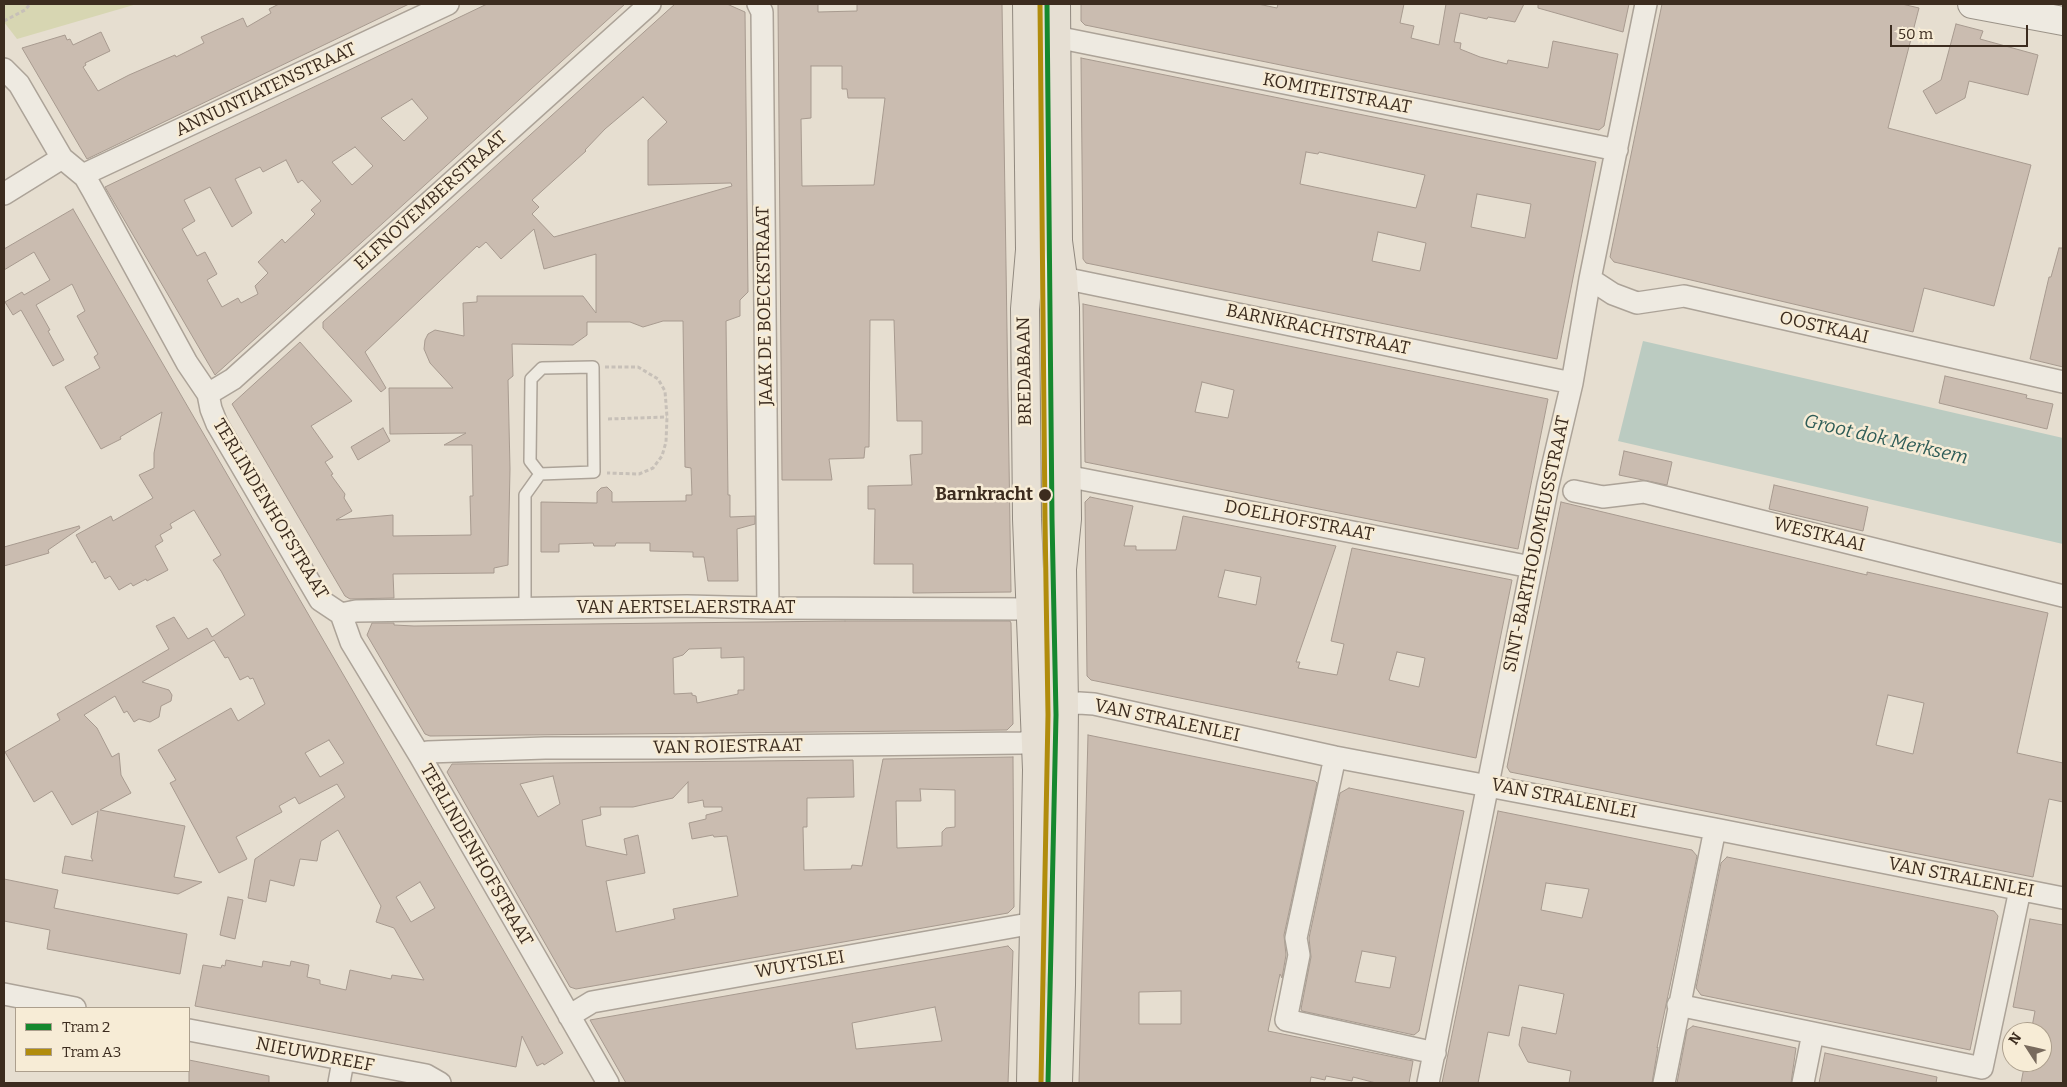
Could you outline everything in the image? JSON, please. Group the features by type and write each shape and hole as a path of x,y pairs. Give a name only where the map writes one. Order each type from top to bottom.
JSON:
{"main road":[{"name":"BREDABAAN","path":"1027,4 1030,250 1025,309 1027,519 1031,609 1050,722 1037,770 1031,1083"},
{"name":"BREDABAAN","path":"1056,4 1058,241 1063,278 1067,519 1050,722 1061,985 1058,1083"},
{"path":"1972,4 2063,21"}],"street":[{"name":"ANNUNTIATENSTRAAT","path":"85,177 89,172 448,4"},
{"name":"ELFNOVEMBERSTRAAT","path":"208,394 233,379 650,4"},
{"name":"JAAK DE BOECKSTRAAT","path":"758,4 762,12 768,608"},
{"name":"SINT-BARTHOLOMEUSSTRAAT","path":"1428,1083 1531,567 1572,383 1590,279 1646,4"},
{"name":"KOMITEITSTRAAT","path":"1056,38 1617,150"},
{"name":"TERLINDENHOFSTRAAT","path":"4,69 19,84 62,158 85,177 187,363 208,394 217,424 320,600 341,614 351,642 420,756 608,1083"},
{"path":"4,194 62,158"},
{"name":"BARNKRACHTSTRAAT","path":"1063,278 1572,383"},
{"name":"OOSTKAAI","path":"1590,279 1613,294 1637,303 1684,296 2063,382"},
{"name":"DOELHOFSTRAAT","path":"1066,476 1531,567"},
{"name":"WESTKAAI","path":"1574,491 1603,497 1644,492 2063,596"},
{"name":"VAN AERTSELAERSTRAAT","path":"341,614 356,611 687,606 1031,609"},
{"name":"VAN STRALENLEI","path":"1050,722 1078,704 1094,704 1335,757 1488,785 2063,898"},
{"name":"VAN ROIESTRAAT","path":"420,756 428,752 544,748 701,748 1022,743 1050,722"},
{"path":"1335,757 1296,938 1299,954 1286,1020 1435,1053"},
{"path":"1664,1083 1678,1005 1715,829"},
{"path":"1678,1005 1982,1068 2020,890"},
{"name":"WUYTSLEI","path":"569,1016 592,1002 1034,922"},
{"path":"4,994 70,1007"},
{"name":"NIEUWDREEF","path":"190,1030 343,1061 426,1075 440,1083"},
{"path":"1803,1083 1813,1033"},
{"path":"339,1083 343,1061"}],"lane":[{"name":"BREDABAAN","path":"1042,4 1049,633"},
{"path":"592,367 595,419 594,472 540,474 530,461 531,379 542,368 592,367"},
{"path":"525,608 525,495 540,474"}],"path":[{"path":"4,21 25,10 30,4"},
{"path":"592,367 638,367 650,373 658,379 666,392 667,417 666,442 662,456 653,468 639,474 594,472"},
{"path":"595,419 667,417"}],"green space":[{"path":"4,4 137,4 17,39 4,22"}],"water":[{"name":"Groot dok Merksem","path":"1643,341 2063,438 2063,544 1618,441"}],"building":[{"path":"279,4 409,4 87,159 22,48 65,35 67,40 70,39 73,45 101,32 110,51 85,63 86,65 83,67 98,91 129,75 175,55 176,57 204,43 201,37 243,18 247,27 271,13 269,9"},
{"path":"487,4 625,4 215,375 105,187","holes":["412,99 428,118 404,141 381,118","355,147 373,166 352,185 332,162","286,160 298,183 302,180 321,201 311,210 315,214 305,224 285,243 282,239 258,262 268,273 255,286 258,294 241,303 238,298 222,307 207,280 217,274 205,252 197,256 182,229 195,221 184,200 210,187 232,227 252,213 235,179 260,167 263,172"]},
{"path":"675,4 727,4 745,12 748,292 740,300 740,316 726,321 728,495 730,495 730,517 755,516 755,524 737,529 738,581 708,581 704,557 693,557 693,552 650,551 650,543 616,543 615,546 594,546 593,543 559,544 559,552 541,552 541,502 597,503 597,492 601,488 607,487 612,492 612,502 686,501 686,495 692,495 691,468 685,467 683,321 663,321 643,327 630,322 587,322 587,335 573,345 512,344 513,376 508,380 510,469 508,565 494,568 494,573 393,574 394,598 350,599 345,596 232,404 300,342 352,401 311,426 333,457 325,462 333,474 331,475 345,494 344,498 352,511 336,520 393,515 393,536 471,535 470,496 473,496 472,445 444,445 466,433 390,434 389,388 453,388 430,363 424,349 425,340 428,334 435,330 464,336 463,303 477,302 477,296 583,296 596,313 596,254 544,269 534,229 501,259 486,242 479,248 477,246 365,352 386,388 381,392 323,328 323,322","holes":["643,97 667,122 648,140 648,185 731,183 732,186 554,237 532,214 539,207 532,200 586,151 605,129"]},
{"path":"778,4 818,4 818,12 857,11 857,4 1002,4 1011,592 913,593 913,564 874,564 875,509 868,509 868,486 912,485 910,455 922,454 922,421 897,421 894,320 870,320 869,447 865,447 864,458 829,459 832,480 782,480","holes":["811,66 842,66 842,89 847,89 848,98 885,98 874,185 802,186 801,119 811,118"]},
{"path":"1081,4 1258,4 1277,8 1278,4 1404,4 1400,23 1414,26 1411,38 1439,45 1446,4 1524,4 1515,22 1488,17 1487,19 1460,13 1454,42 1461,43 1460,49 1480,57 1507,64 1508,60 1548,68 1553,41 1618,54 1604,126 1599,130 1085,25 1081,21"},
{"path":"1538,4 1629,4 1623,32 1538,8"},
{"path":"1662,4 1902,4 1919,8 1888,128 2031,165 1994,306 1924,288 1913,332 1614,262 1610,257"},
{"path":"1956,24 1983,31 1980,39 2038,55 2028,95 1969,81 1965,98 1936,114 1923,91 1941,80"},
{"path":"1081,58 1596,162 1557,359 1086,263 1083,259","holes":["1306,152 1318,154 1319,152 1425,175 1416,208 1300,184","1477,194 1531,204 1525,238 1471,227","1378,232 1426,243 1420,271 1372,261"]},
{"path":"73,209 563,1053 544,1065 543,1063 537,1066 522,1036 516,1067 195,1006 203,965 221,968 222,965 225,966 226,960 262,967 263,961 290,966 291,961 309,965 307,977 320,980 320,984 346,990 350,970 391,979 392,975 424,980 394,928 376,922 381,906 338,830 321,841 317,861 300,859 294,886 270,880 266,902 248,898 255,859 345,797 337,784 299,804 295,797 279,806 282,812 236,837 247,859 219,873 170,783 176,780 158,750 231,708 238,721 265,704 253,678 250,679 248,676 240,680 228,657 225,658 214,640 142,682 169,690 172,695 171,701 161,706 159,717 150,722 139,719 134,722 127,711 124,713 115,696 84,715 97,728 112,757 119,753 121,775 131,793 100,810 185,826 174,877 202,882 178,894 62,873 65,856 93,861 91,857 98,811 72,825 52,791 34,802 5,752 60,720 57,714 169,649 156,626 174,617 188,639 207,628 212,637 245,615 213,560 221,555 194,510 170,524 172,528 160,535 163,541 155,546 168,570 147,581 146,579 133,586 131,583 119,590 110,576 105,579 95,561 92,563 76,535 111,516 113,521 153,498 139,475 154,468 154,453 162,412 120,437 121,439 101,449 65,387 100,368 94,357 98,354 77,316 85,311 72,284 36,305 64,360 53,366 21,310 13,315 5,302 22,292 24,295 50,280 34,252 4,270 4,249","holes":["329,740 344,763 320,777 305,753","420,882 435,908 411,922 396,897"]},
{"path":"2059,248 2063,248 2063,367 2030,359 2049,277 2051,277"},
{"path":"1083,304 1548,399 1518,549 1085,462","holes":["1202,382 1234,390 1228,418 1195,412"]},
{"path":"1945,376 2027,395 2026,398 2053,404 2047,429 1939,403"},
{"path":"383,428 390,441 358,460 351,447"},
{"path":"1624,451 1672,462 1667,485 1619,475"},
{"path":"1774,485 1868,507 1863,531 1769,509"},
{"path":"1090,497 1133,506 1124,546 1136,546 1136,550 1176,550 1183,516 1336,546 1296,662 1300,662 1298,668 1337,675 1344,644 1331,641 1352,548 1512,580 1476,758 1091,680 1087,676 1085,502","holes":["1225,570 1261,577 1256,605 1218,597","1397,652 1425,658 1419,687 1389,680"]},
{"path":"1561,502 1867,575 1867,572 2048,613 2017,753 2063,763 2063,802 2049,799 2033,877 1510,772 1507,767","holes":["1888,695 1924,703 1913,754 1876,745"]},
{"path":"79,526 80,528 48,550 49,553 4,566 4,547"},
{"path":"1010,621 1013,724 1007,730 430,736 425,734 367,635 372,623 394,623 394,625","holes":["721,648 721,658 744,657 744,690 738,690 738,694 697,703 696,696 692,695 692,693 674,694 673,658 683,655 689,649"]},
{"path":"1088,735 1315,781 1317,783 1284,935 1286,955 1282,978 1280,974 1268,1031 1413,1061 1409,1083 1376,1083 1353,1077 1352,1081 1326,1076 1325,1080 1311,1077 1310,1083 1079,1083","holes":["1181,991 1181,1024 1139,1024 1139,992"]},
{"path":"1013,757 1014,907 1008,913 576,989 570,987 447,772 452,764 853,760 854,797 807,798 807,827 803,827 804,870 851,869 852,865 862,866 883,759","holes":["553,776 560,804 538,817 520,784","688,782 688,803 703,800 704,807 722,807 722,811 706,815 706,819 689,823 692,839 713,835 714,837 727,836 738,896 673,909 675,919 616,932 606,881 645,873 638,835 624,839 627,855 586,846 582,820 601,815 600,807 633,807 673,798","920,789 955,790 955,827 946,828 942,832 942,846 897,848 896,801 921,801"]},
{"path":"1349,788 1464,811 1419,1031 1414,1035 1302,1011 1301,1009 1311,957 1309,938 1340,793","holes":["1362,951 1396,957 1390,988 1355,982"]},
{"path":"1498,811 1692,850 1697,856 1657,1048 1652,1083 1569,1083 1571,1071 1528,1062 1519,1045 1522,1027 1556,1034 1564,994 1519,985 1509,1036 1488,1032 1478,1083 1442,1083","holes":["1546,883 1589,889 1582,918 1541,910"]},
{"path":"1727,857 1994,911 1998,916 1970,1050 1701,995 1696,988 1721,863"},
{"path":"4,879 58,890 54,908 187,934 180,974 47,949 50,930 4,921"},
{"path":"228,897 243,900 235,939 220,935"},
{"path":"2030,919 2063,925 2063,1083 2021,1083 2023,1072 2052,1072 2052,1022 2033,1022 2035,1011 2013,1007"},
{"path":"1008,946 1013,951 1008,1083 626,1083 590,1020","holes":["935,1007 942,1041 856,1049 852,1023"]},
{"path":"1693,1026 1796,1048 1791,1083 1677,1083 1687,1030"},
{"path":"1825,1053 1937,1077 1936,1083 1819,1083"},
{"path":"190,1060 269,1076 269,1083 189,1083"}],"tram line":[{"name":"A3","path":"1040,4 1048,715 1041,1083"},
{"name":"2","path":"1047,4 1052,519 1056,715 1048,1083"}],"place":[{"name":"Barnkracht","path":"1045,495"}]}
